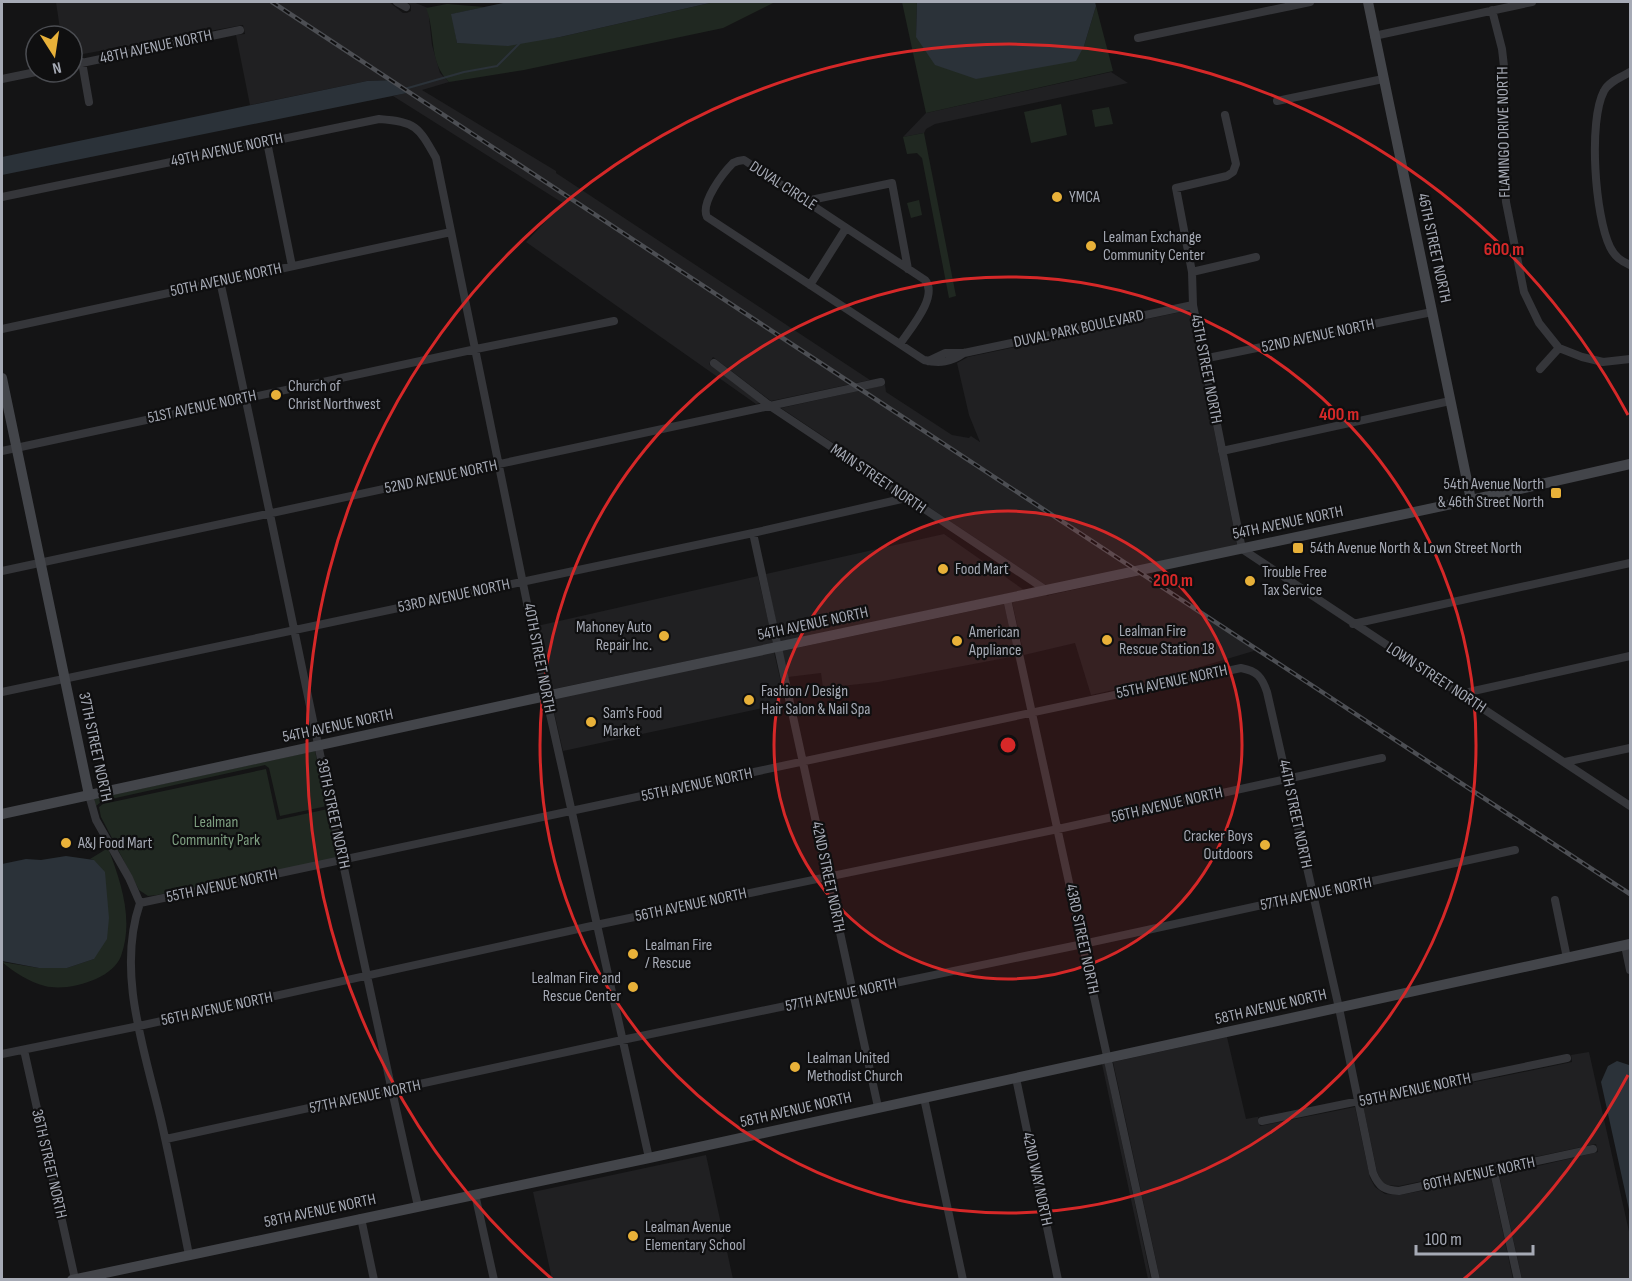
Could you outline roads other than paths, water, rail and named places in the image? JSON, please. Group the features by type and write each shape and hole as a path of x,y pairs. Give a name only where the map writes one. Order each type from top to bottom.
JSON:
{"street":[{"path":"397,2 405,4"},
{"path":"1138,38 1310,2"},
{"name":"46TH STREET NORTH","path":"1368,2 1471,500"},
{"path":"1374,36 1532,2"},
{"name":"FLAMINGO DRIVE NORTH","path":"1492,10 1502,49 1506,84 1503,164 1512,240 1524,292 1539,323 1558,348"},
{"name":"48TH AVENUE NORTH","path":"84,62 240,30"},
{"path":"1630,72 1605,88 1598,108 1594,160 1610,247 1618,259 1630,265"},
{"path":"84,73 89,102"},
{"path":"2,79 24,74"},
{"path":"1277,101 1383,79"},
{"name":"45TH STREET NORTH","path":"1225,115 1236,164 1233,172 1227,177 1176,188 1192,272 1193,305 1242,549"},
{"name":"49TH AVENUE NORTH","path":"2,196 379,119 406,122 423,135 436,158"},
{"path":"267,142 292,266"},
{"name":"40TH STREET NORTH","path":"436,158 546,696 649,1158"},
{"name":"DUVAL CIRCLE","path":"900,344 928,301 928,284 744,160 738,160 728,168 706,202 705,212 709,219 900,344 926,360"},
{"path":"806,201 892,183 908,269"},
{"path":"810,285 846,228"},
{"name":"50TH AVENUE NORTH","path":"2,329 451,231"},
{"path":"1192,272 1256,257"},
{"name":"39TH STREET NORTH","path":"220,281 391,1091 418,1206"},
{"name":"DUVAL PARK BOULEVARD","path":"926,360 940,363 964,353 1193,305"},
{"name":"52ND AVENUE NORTH","path":"1203,359 1432,312"},
{"name":"51ST AVENUE NORTH","path":"2,451 614,321"},
{"path":"1540,369 1558,348 1603,362 1630,359"},
{"name":"MAIN STREET NORTH","path":"714,363 770,406 1046,591"},
{"name":"37TH STREET NORTH","path":"2,378 89,795 96,820 125,870 140,903"},
{"name":"52ND AVENUE NORTH","path":"2,571 881,382"},
{"path":"1222,450 1450,401"},
{"name":"54TH AVENUE NORTH","path":"2,814 1630,464"},
{"name":"53RD AVENUE NORTH","path":"2,692 753,533 906,498"},
{"name":"42ND STREET NORTH","path":"753,533 878,1107"},
{"name":"LOWN STREET NORTH","path":"1242,549 1630,806"},
{"path":"1353,624 1630,563"},
{"name":"43RD STREET NORTH","path":"1007,599 1156,1280"},
{"path":"1460,694 1630,656"},
{"name":"55TH AVENUE NORTH","path":"140,903 1222,671 1241,668 1254,670"},
{"name":"44TH STREET NORTH","path":"1254,670 1262,678 1267,692 1288,778 1373,1173"},
{"path":"1565,762 1630,748"},
{"name":"56TH AVENUE NORTH","path":"2,1054 1382,758"},
{"name":"57TH AVENUE NORTH","path":"166,1139 1515,850"},
{"path":"1556,900 1567,958"},
{"path":"140,903 135,916 130,966 132,993 166,1139 189,1255"},
{"path":"1628,945 1630,970"},
{"name":"58TH AVENUE NORTH","path":"74,1279 649,1158 1628,945"},
{"name":"36TH STREET NORTH","path":"24,1050 74,1279"},
{"name":"59TH AVENUE NORTH","path":"1262,1121 1567,1058"},
{"name":"42ND WAY NORTH","path":"1016,1078 1058,1280"},
{"path":"924,1098 963,1280"},
{"name":"60TH AVENUE NORTH","path":"1373,1173 1379,1185 1387,1190 1399,1191 1593,1149"},
{"path":"1494,1172 1518,1280"},
{"path":"475,1194 494,1280"},
{"path":"361,1218 374,1280"}],"waterway":[{"path":"401,90 464,72 497,66 520,43"}],"railway":[{"path":"272,2 1630,894"}],"place":[{"name":"YMCA","path":"1057,197"},
{"name":"Lealman Exchange Community Center","path":"1091,246"},
{"name":"Church of Christ Northwest","path":"276,395"},
{"name":"54th Avenue North & 46th Street North","path":"1556,493"},
{"name":"54th Avenue North & Lown Street North","path":"1298,548"},
{"name":"Food Mart","path":"943,569"},
{"name":"Trouble Free Tax Service","path":"1250,581"},
{"name":"Mahoney Auto Repair Inc.","path":"664,636"},
{"name":"Lealman Fire Rescue Station 18","path":"1107,640"},
{"name":"American Appliance","path":"957,641"},
{"name":"Fashion / Design Hair Salon & Nail Spa","path":"749,700"},
{"name":"Sam's Food Market","path":"591,722"},
{"name":"A&J Food Mart","path":"66,843"},
{"name":"Cracker Boys Outdoors","path":"1265,845"},
{"name":"Lealman Fire / Rescue","path":"633,954"},
{"name":"Lealman Fire and Rescue Center","path":"633,987"},
{"name":"Lealman United Methodist Church","path":"795,1067"},
{"name":"Lealman Avenue Elementary School","path":"633,1236"}],"park label":[{"name":"Lealman Community Park","path":"216,831"}]}
